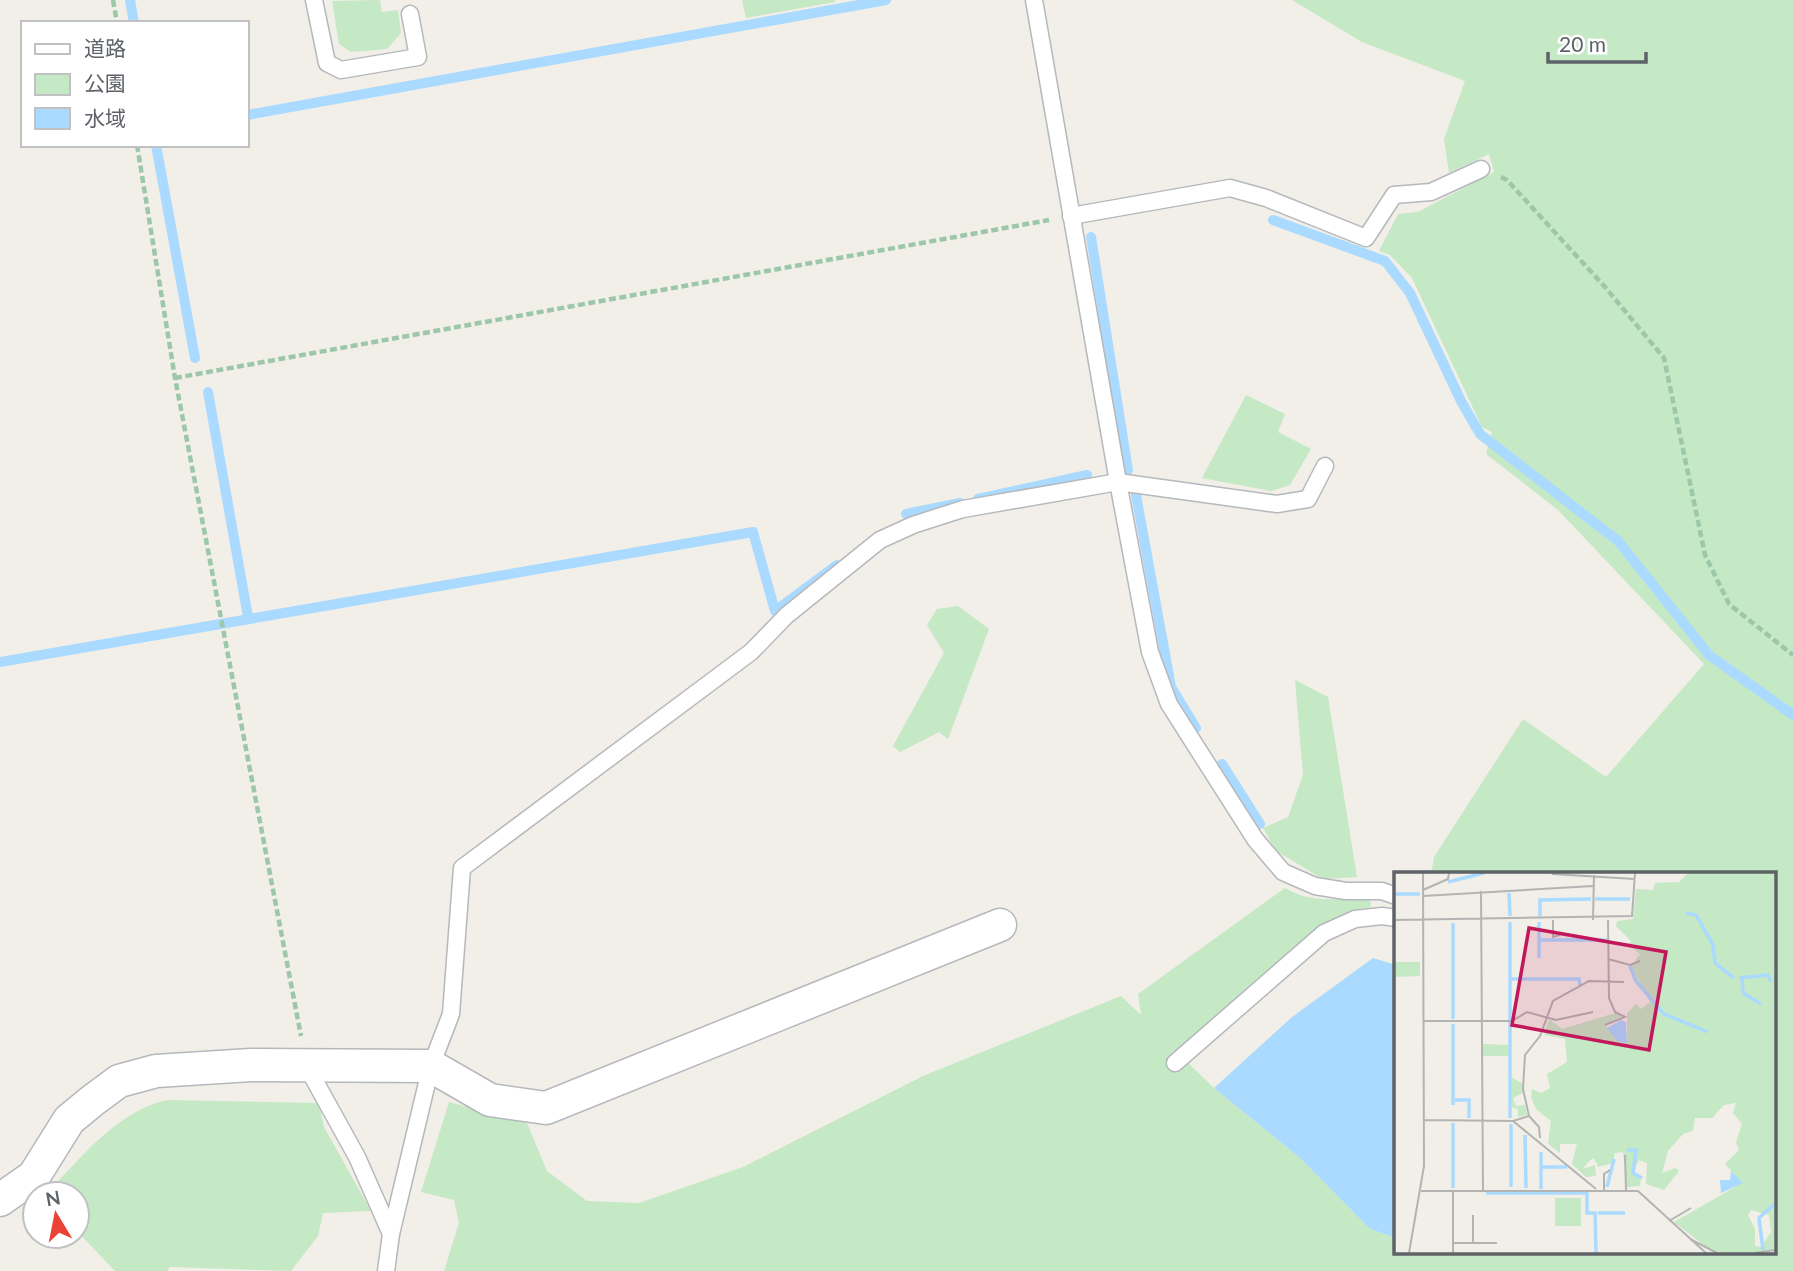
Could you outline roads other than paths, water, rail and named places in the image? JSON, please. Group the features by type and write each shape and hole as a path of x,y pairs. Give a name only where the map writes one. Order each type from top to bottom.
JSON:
{"street":[{"path":"0,1200 34,1176 69,1120 119,1081 156,1070 306,1065 431,1066 491,1100 546,1108 1000,925"}],"lane":[{"path":"314,0 327,63 341,70 418,57 410,14"},
{"path":"1034,0 1150,652 1169,704 1247,828 1283,872 1315,886 1346,891 1382,891 1394,895"},
{"path":"1071,216 1230,188 1266,198 1366,237 1394,195 1431,192 1481,169"},
{"path":"386,1271 391,1234 431,1066 451,1014 462,868 751,652 786,615 880,540 913,525 963,509 1118,482 1277,504 1308,499 1325,466"},
{"path":"1175,1063 1324,933 1355,919 1382,916 1394,918"},
{"path":"306,1065 357,1157 391,1234"}],"water":[{"path":"1373,958 1394,964 1394,1237 1370,1229 1300,1158 1214,1088 1292,1017"}],"waterway":[{"path":"130,0 134,21"},
{"path":"248,115 886,0"},
{"path":"156,147 195,358"},
{"path":"1273,220 1385,261 1410,293 1461,401 1480,434 1618,541 1709,655 1793,715"},
{"path":"1091,237 1128,470"},
{"path":"208,392 248,617"},
{"path":"978,499 1087,475"},
{"path":"1136,495 1171,687 1196,728"},
{"path":"906,514 960,503"},
{"path":"0,662 753,532 775,611 837,565"},
{"path":"1222,764 1260,824"}]}
